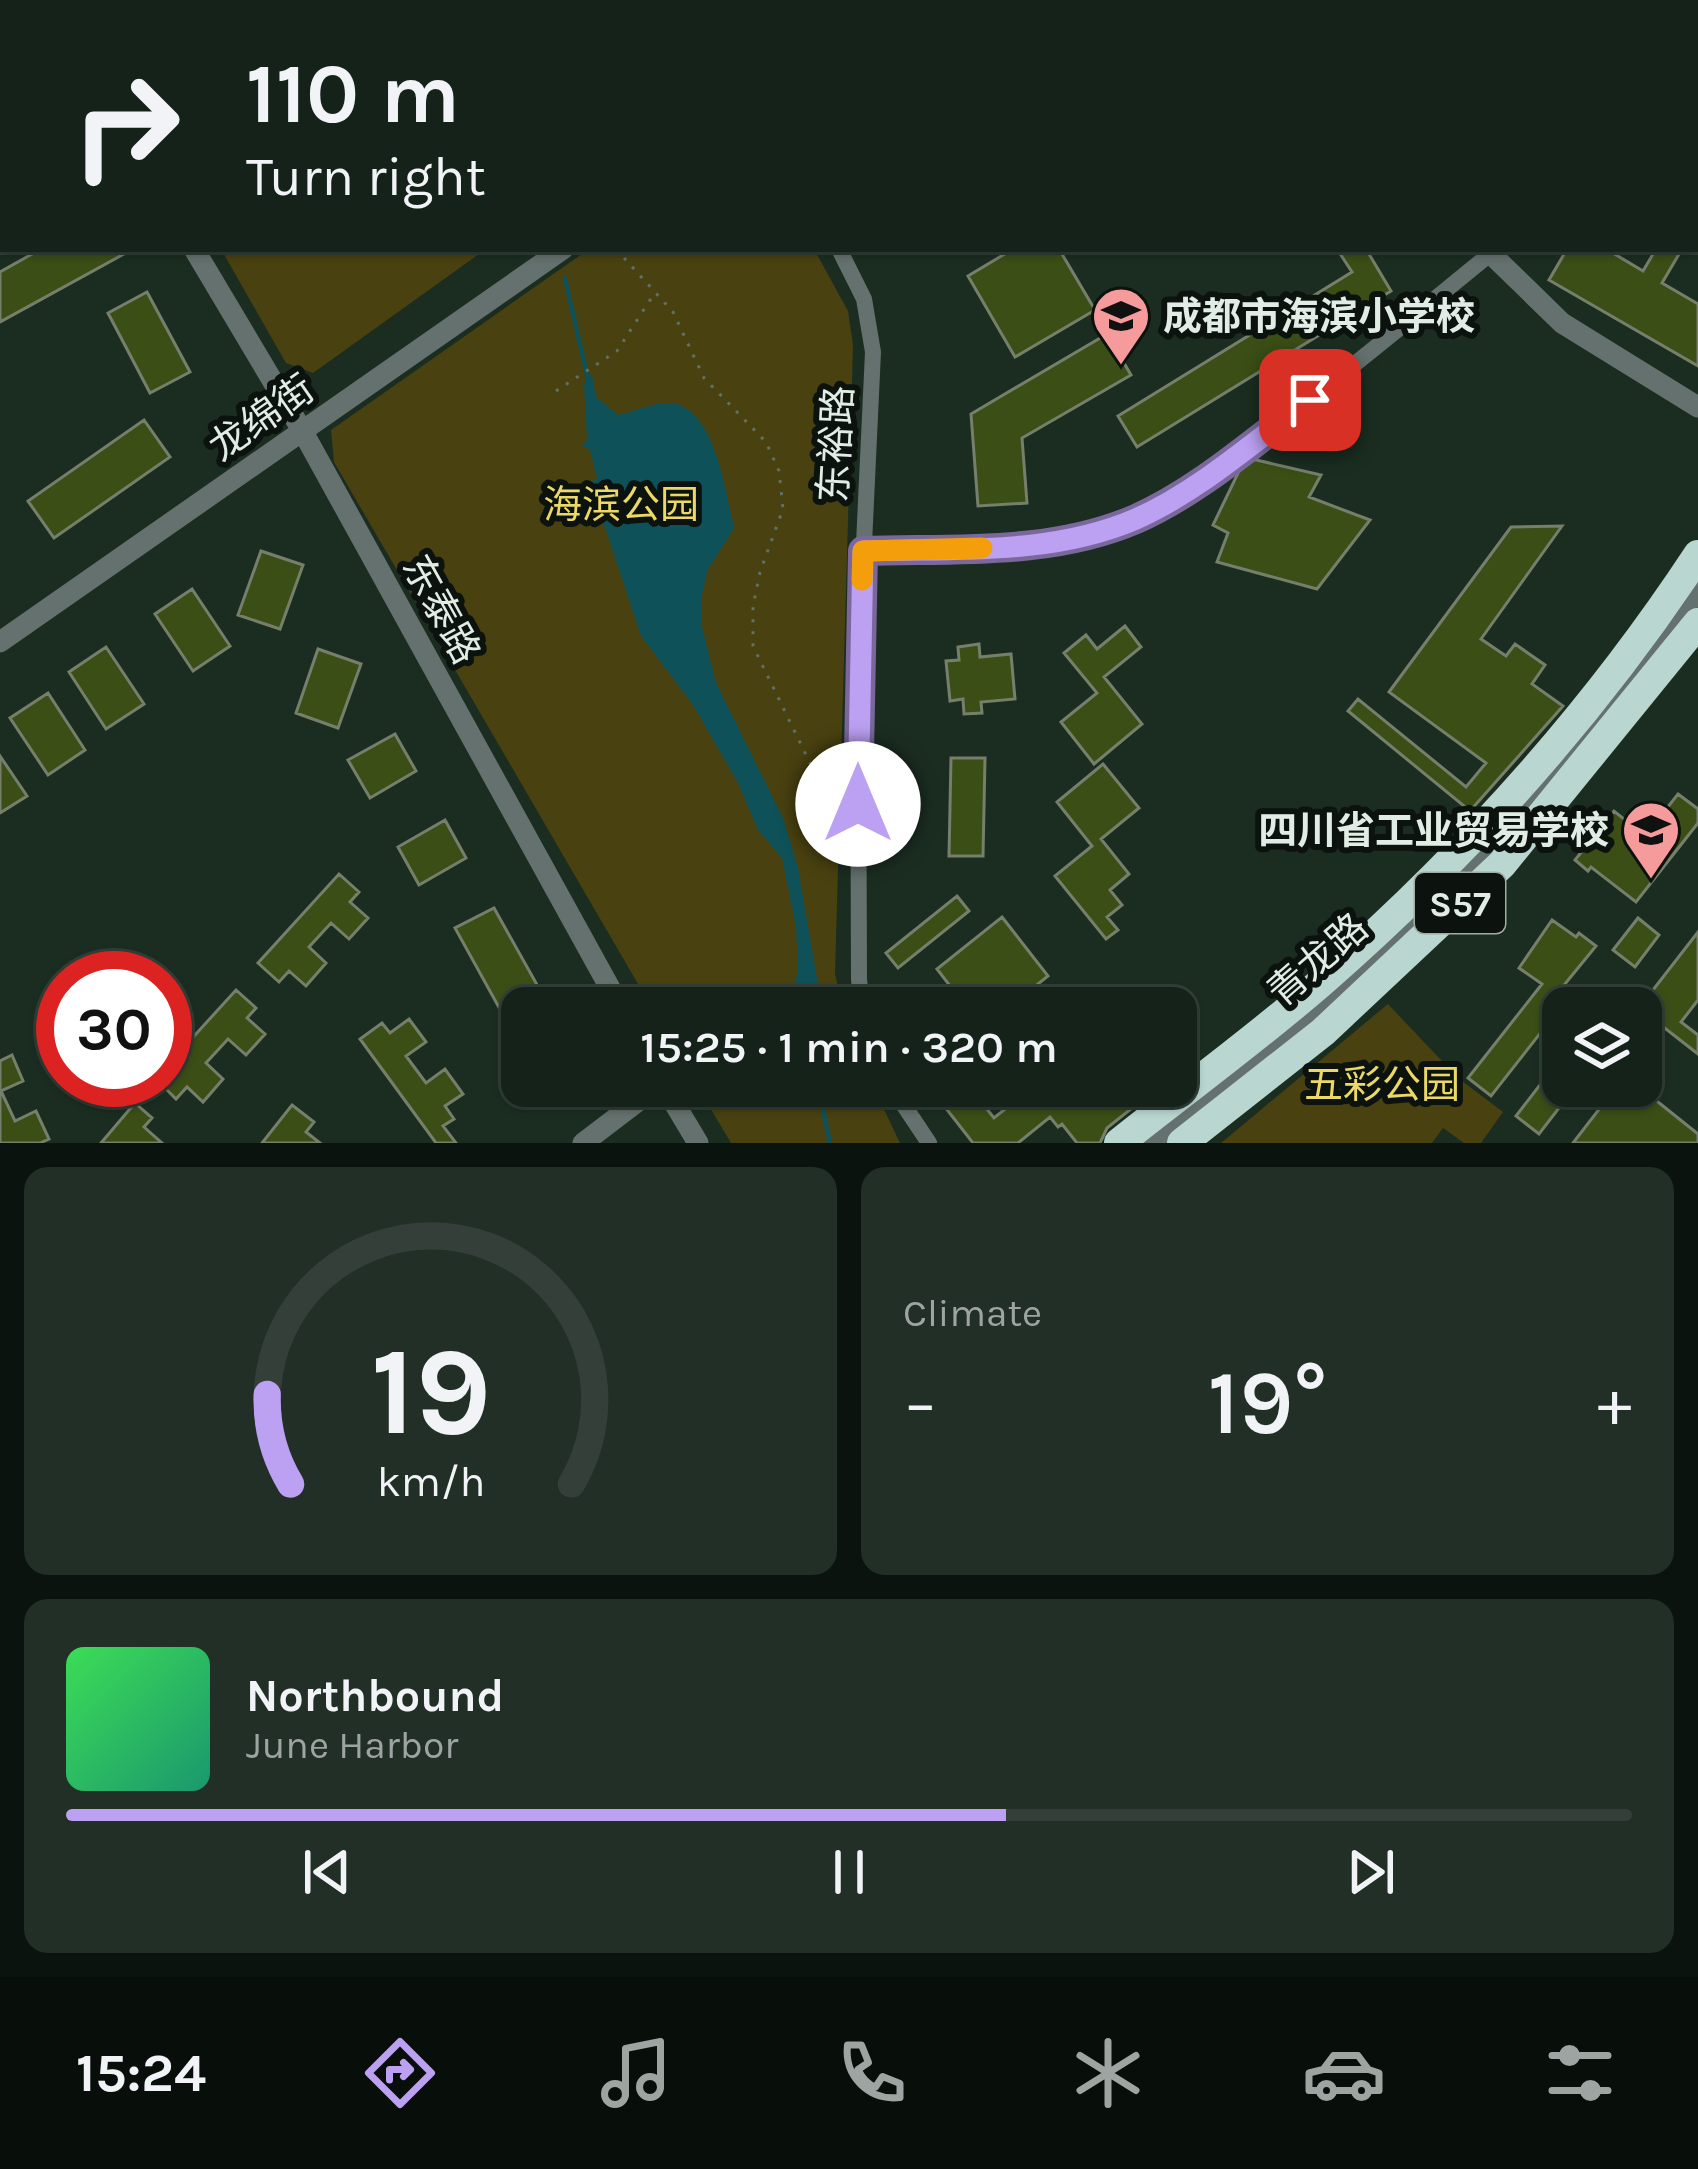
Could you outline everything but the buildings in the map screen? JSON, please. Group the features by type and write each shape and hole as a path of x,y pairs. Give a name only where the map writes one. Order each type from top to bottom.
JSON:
{"highway":[{"name":"S57","path":"1119,1143 1324,980 1449,864 1523,785 1665,606 1698,555"},
{"name":"S57","path":"1182,1143 1323,1032 1502,864 1698,623"}],"street":[{"name":"东泰路","path":"196,252 303,432 608,987"},
{"name":"龙绵街","path":"0,642 559,252"},
{"name":"东裕路","path":"840,252 864,299 872,352 858,672 860,987"},
{"path":"863,551 1031,547 1136,519 1188,490 1310,400 1487,252"},
{"path":"1489,252 1562,323 1698,407"},
{"name":"青龙路","path":"1150,1143 1324,1005 1478,862 1598,720 1698,590"},
{"path":"583,1143 632,1107"},
{"path":"675,1107 698,1143"},
{"path":"905,1107 929,1143"}],"path":[{"path":"619,252 673,312 704,378 766,442 779,471 783,508 757,589 753,646 830,804"},
{"path":"556,392 617,350 655,292"}],"green space":[{"path":"223,252 482,252 313,373 286,363"},
{"name":"海滨公园","path":"585,252 816,252 848,311 853,345 838,987 640,987 334,462 331,430"},
{"name":"五彩公园","path":"1388,1004 1458,1078 1503,1112 1481,1143 1464,1143 1443,1128 1432,1143 1221,1143"},
{"path":"710,1107 883,1107 900,1143 731,1143"}],"water":[{"path":"592,374 596,397 618,415 665,403 682,406 695,416 715,451 734,528 707,571 702,627 716,683 783,818 798,868 818,987 795,987 796,927 782,858 758,830 738,783 693,705 641,636 601,515 613,495 593,499 585,484 597,479 590,449 582,447 587,439 584,384"}],"waterway":[{"path":"565,278 589,384"},
{"path":"823,1110 830,1143"}],"slow traffic":[{"path":"862,580 863,551 982,548"}],"place":[{"name":"成都市海滨小学校","path":"1121,367"},
{"name":"四川省工业贸易学校","path":"1651,881"}],"route":[{"path":"858,804 863,551 1031,547 1107,529 1188,490 1310,400"}]}
